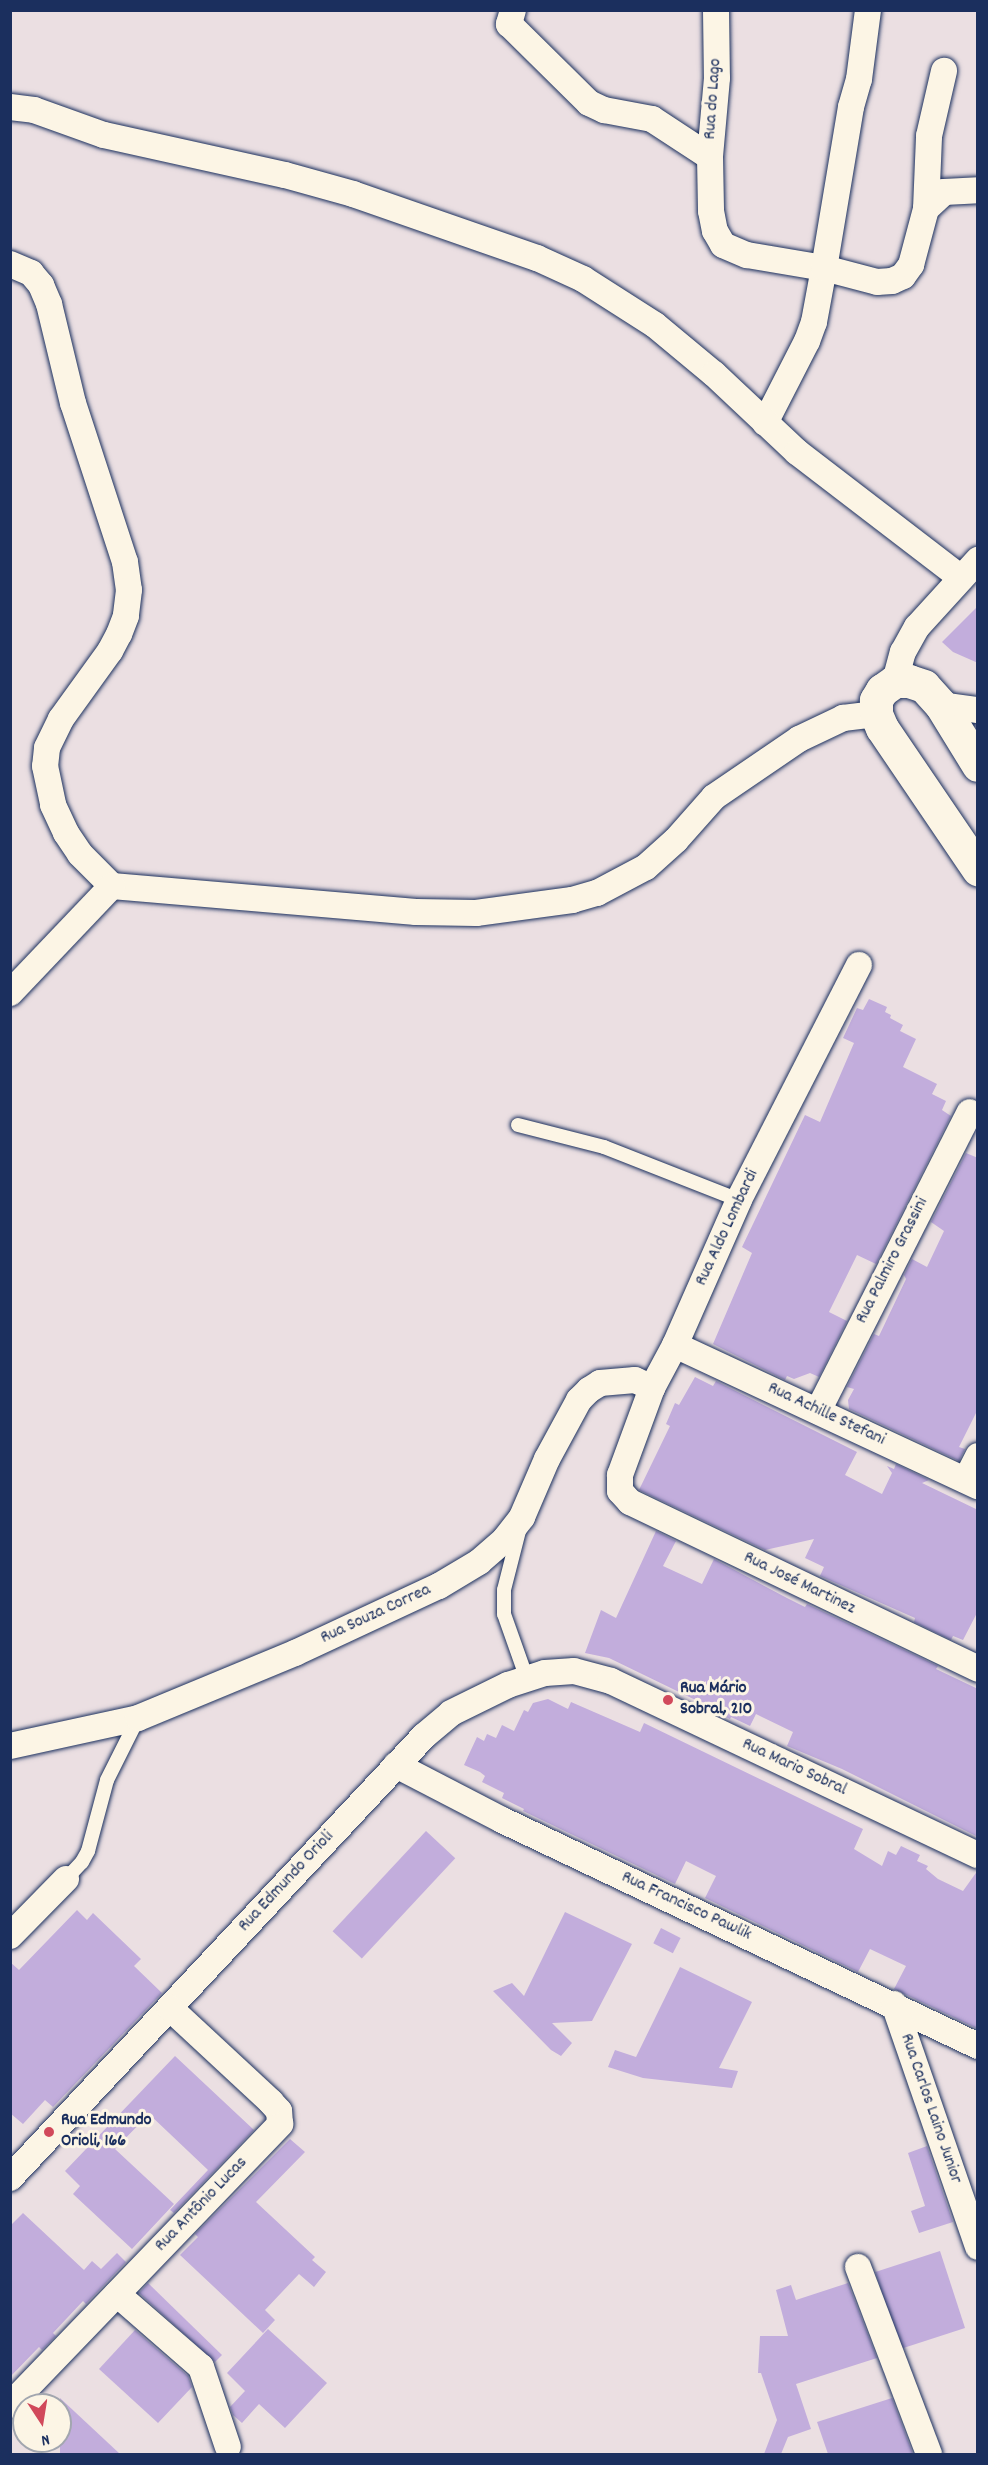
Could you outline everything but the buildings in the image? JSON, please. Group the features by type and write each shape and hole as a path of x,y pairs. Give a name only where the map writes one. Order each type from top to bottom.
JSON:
{"street":[{"name":"Rua do Lago","path":"506,15 589,103 604,110 652,119 710,157 717,78 716,10"},
{"path":"765,423 807,341 814,322 851,107 859,79 868,10"},
{"path":"710,157 711,211 715,231 723,245 747,255 824,268 877,282 891,281 903,276 911,265 926,209 929,136 945,71"},
{"path":"12,106 34,110 104,135 285,175 353,194 537,258 583,279 656,325 714,374 765,423 843,489 969,568 909,640 895,681"},
{"path":"926,209 944,192 978,190"},
{"path":"10,264 31,273 41,285 49,304 73,403 125,562 129,590 126,616 119,634 110,651 61,719 47,748 45,766 53,805 66,833 80,854 112,886 416,912 476,913 572,900 597,893 646,867 676,840 714,797 799,739 843,718 876,714"},
{"path":"978,765 941,705 924,686 909,681 895,681 882,690 876,700 876,714 882,728 978,869"},
{"path":"941,705 978,710"},
{"path":"10,993 112,886"},
{"name":"Rua Aldo Lombardi","path":"623,1497 619,1484 620,1475 652,1388 675,1345 740,1200 859,965"},
{"name":"Rua Palmiro Grassini","path":"818,1411 970,1112"},
{"name":"Rua Achille Stefani","path":"675,1345 972,1483"},
{"name":"Rua Souza Correa","path":"10,1746 138,1718 295,1653 439,1586 479,1562 505,1539 522,1517 547,1459 579,1400 589,1390 600,1383 634,1380 652,1388"},
{"path":"972,1483 978,1456"},
{"name":"Rua José Martinez","path":"623,1497 978,1669"},
{"name":"Rua Edmundo Orioli","path":"10,2178 396,1765 451,1713 478,1697 545,1673 574,1671 611,1681"},
{"name":"Rua Mario Sobral","path":"611,1681 978,1855"},
{"name":"Rua Francisco Pawlik","path":"396,1765 512,1825 894,2004 978,2046"},
{"path":"10,1936 66,1879"},
{"name":"Rua Carlos Laino Junior","path":"894,2004 968,2185 978,2247"},
{"name":"Rua Antônio Lucas","path":"10,2405 275,2131 281,2117 271,2102 170,2008"},
{"path":"858,2267 929,2454"},
{"path":"117,2294 201,2367 228,2447"}],"lane":[{"path":"518,1125 604,1147 740,1200"},
{"path":"522,1517 504,1590 504,1614 527,1679"},
{"path":"66,1879 82,1862 88,1851 107,1780 138,1718"}],"place":[{"name":"Rua Mário Sobral, 210","path":"668,1700"},
{"name":"Rua Edmundo Orioli, 166","path":"49,2132"}]}
